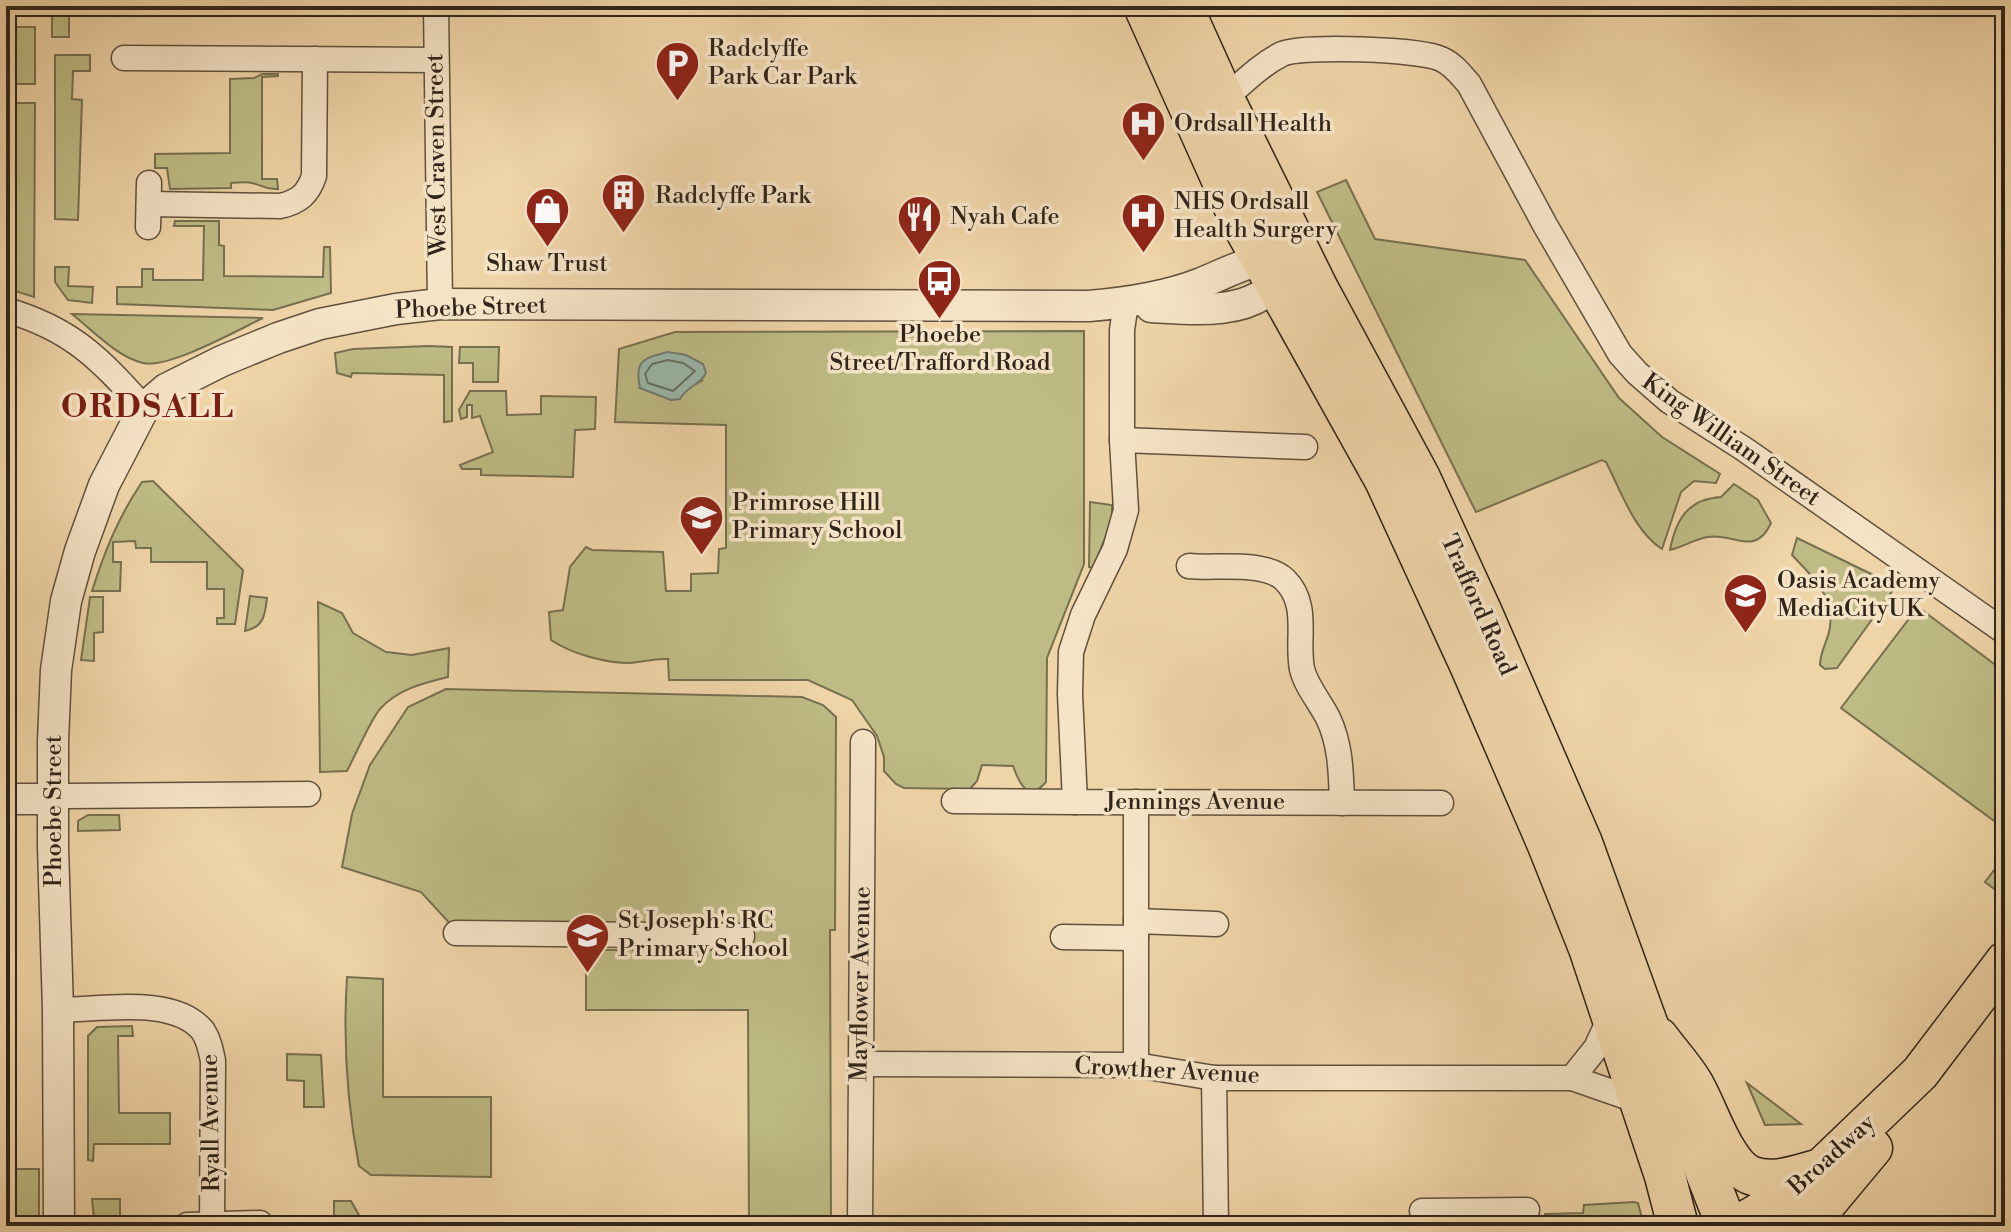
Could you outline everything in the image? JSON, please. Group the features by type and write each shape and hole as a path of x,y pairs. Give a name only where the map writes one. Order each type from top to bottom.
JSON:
{"highway":[{"name":"Trafford Road","path":"1144,6 1240,220 1282,268 1415,542 1553,857 1630,1018 1702,1156 1727,1226"},
{"name":"Trafford Road","path":"1182,6 1283,220 1282,268"},
{"name":"Trafford Road","path":"1630,1018 1641,1102 1678,1226"}],"main road":[{"name":"Broadway","path":"1736,1226 1782,1199 1820,1169 1920,1073 2005,961"},
{"path":"1630,1018 1693,1082 1725,1145 1740,1167 1749,1174 1767,1179 1820,1169"},
{"name":"Broadway","path":"1808,1226 1897,1121 1920,1073"},
{"path":"1842,1226 1897,1121"}],"street":[{"name":"West Craven Street","path":"436,6 440,304"},
{"name":"King William Street","path":"1224,99 1260,67 1285,52 1315,49 1406,54 1440,58 1455,68 1469,84 1545,225 1620,354 1637,373 1669,401 1744,449 2005,632"},
{"path":"124,58 189,65 315,59 436,60"},
{"path":"149,205 280,206 301,198 311,186 314,176 315,59"},
{"name":"Phoebe Street","path":"59,1226 53,799 56,670 66,601 104,485 144,408 166,389 278,338 350,317 440,304 1089,306 1126,303 1282,268"},
{"name":"Jennings Avenue","path":"1126,303 1122,330 1122,440 1126,510 1115,549 1083,615 1071,652 1075,802 1441,803"},
{"path":"6,310 44,322 67,334 102,362 144,408"},
{"path":"1122,440 1305,447"},
{"path":"1189,566 1263,570 1283,578 1294,592 1300,606 1302,668 1330,720 1336,740 1342,803"},
{"name":"Mayflower Avenue","path":"860,1226 863,742"},
{"path":"954,801 997,790 1075,802"},
{"path":"6,799 308,794"},
{"path":"1136,802 1136,1065"},
{"path":"1063,937 1216,924"},
{"path":"456,933 742,936"},
{"name":"Ryall Avenue","path":"58,1010 163,1007 190,1020 202,1030 213,1061 212,1224"},
{"path":"1572,1078 1596,1048 1630,1018"},
{"name":"Crowther Avenue","path":"859,1064 1136,1065 1214,1078 1572,1078 1641,1102"},
{"path":"1214,1078 1216,1226"},
{"path":"1422,1211 1478,1218 1527,1210"},
{"name":"Ryall Avenue","path":"187,1225 260,1223"}],"shaded area":[{"path":"52,6 69,6 69,37 52,37"},
{"path":"6,27 35,27 35,84 6,84"},
{"path":"55,55 90,55 90,71 73,71 72,99 82,100 78,220 55,219"},
{"path":"262,74 278,74 262,77 262,179 277,179 278,189 244,182 231,183 231,188 170,189 167,168 155,168 155,154 230,153 230,79 254,78"},
{"path":"6,103 35,103 34,297 6,288"},
{"path":"1346,180 1375,239 1525,260 1619,398 1662,437 1720,474 1716,483 1694,481 1681,492 1662,549 1636,521 1606,462 1602,460 1476,512 1317,192"},
{"path":"175,221 219,221 219,245 224,246 224,276 323,277 324,247 330,247 331,293 273,310 117,304 117,287 142,287 142,269 153,269 153,280 203,280 204,226 174,226"},
{"path":"55,267 69,267 68,286 93,287 92,303 68,300 55,282"},
{"path":"72,314 263,318 185,355 143,363 105,342"},
{"path":"1084,331 1084,564 1047,658 1046,782 1040,788 1029,791 1025,788 1013,766 982,765 977,781 970,789 904,788 884,771 884,757 877,736 852,700 808,680 669,680 668,659 630,663 610,661 589,657 551,640 549,612 563,610 570,567 586,547 592,550 663,552 666,591 691,591 691,574 718,573 719,549 726,548 726,425 615,422 619,349 675,332","holes":["703,380 684,390 680,398 671,400 641,388"]},
{"path":"452,347 452,421 444,422 444,375 352,373 351,377 337,373 335,353 353,349"},
{"path":"460,347 499,347 498,382 473,382 473,363 459,363"},
{"path":"470,391 506,391 507,415 541,414 541,396 596,397 595,429 575,430 573,477 481,475 481,469 462,469 460,465 493,452 480,416 472,418 472,405 467,405 467,417 461,419 459,410"},
{"path":"153,481 243,570 235,624 217,624 217,618 224,618 224,589 207,589 207,562 151,562 151,548 136,548 135,541 113,542 113,562 121,562 120,591 92,591 107,548 126,508 142,482"},
{"path":"1734,484 1758,500 1771,523 1765,533 1751,541 1708,537 1670,550 1685,513 1700,502 1721,497"},
{"path":"1090,502 1112,505 1112,521 1093,568 1089,567"},
{"path":"1797,538 1896,586 1837,668 1825,669 1820,665 1831,616 1820,587 1792,555"},
{"path":"250,596 267,598 260,623 245,631"},
{"path":"90,597 103,597 103,632 94,633 94,661 81,660"},
{"path":"318,602 342,613 353,633 386,652 412,655 449,648 448,677 412,688 387,702 372,721 347,771 320,772"},
{"path":"1918,607 2005,672 2005,829 1841,708"},
{"path":"446,689 802,697 823,705 836,717 835,930 830,930 831,1226 749,1226 748,1010 586,1010 586,950 751,950 751,929 454,928 421,892 342,867 352,814 370,765 408,707"},
{"path":"88,815 119,815 120,830 78,831 78,821"},
{"path":"2005,856 2005,897 1985,882"},
{"path":"347,977 383,979 383,1097 491,1097 491,1177 371,1175 359,1166 347,1072"},
{"path":"132,1026 133,1036 118,1036 119,1113 170,1113 170,1144 94,1144 93,1161 88,1160 88,1036 97,1027"},
{"path":"287,1054 321,1055 324,1107 304,1107 304,1081 287,1080"},
{"path":"1747,1083 1801,1124 1765,1125"},
{"path":"6,1169 39,1169 39,1226 6,1226"},
{"path":"92,1199 120,1199 120,1226 95,1226"},
{"path":"334,1201 351,1201 365,1226 334,1226"},
{"path":"1638,1203 1644,1226 1544,1226 1545,1214 1583,1213 1584,1205"}],"water":[{"path":"668,352 686,355 703,364 706,373 680,399 671,400 640,388 638,372 642,362"}],"place":[{"name":"Radclyffe Park Car Park","path":"677,102"},
{"name":"Ordsall Health","path":"1143,163"},
{"name":"Radclyffe Park","path":"624,235"},
{"name":"Shaw Trust","path":"547,249"},
{"name":"NHS Ordsall Health Surgery","path":"1143,255"},
{"name":"Nyah Cafe","path":"919,256"},
{"name":"Phoebe Street/Trafford Road","path":"940,320"},
{"name":"Primrose Hill Primary School","path":"701,556"},
{"name":"Oasis Academy MediaCityUK","path":"1746,634"},
{"name":"St Joseph's RC Primary School","path":"587,974"}],"district":[{"name":"ORDSALL","path":"148,407"}]}
